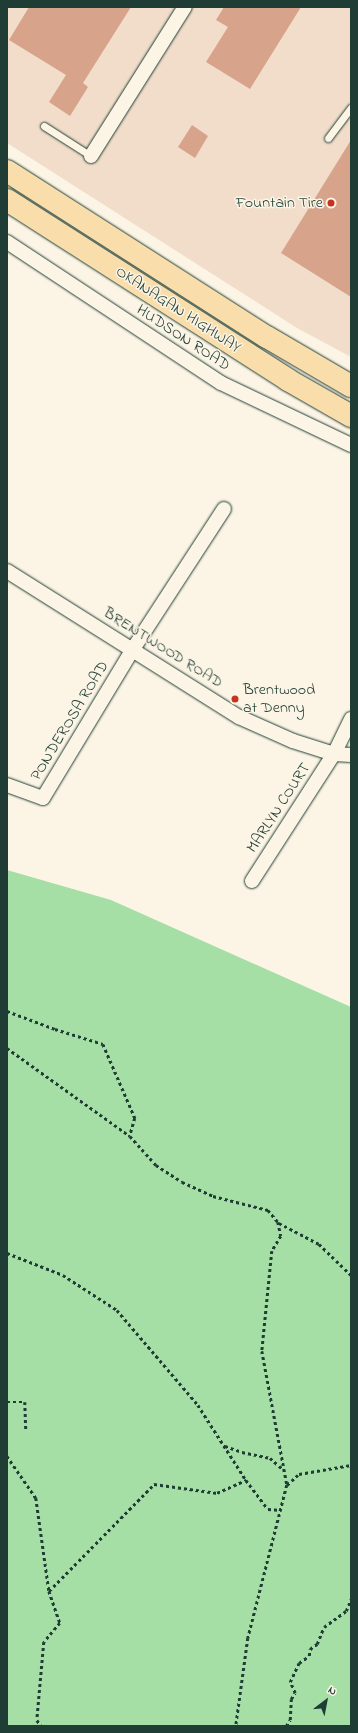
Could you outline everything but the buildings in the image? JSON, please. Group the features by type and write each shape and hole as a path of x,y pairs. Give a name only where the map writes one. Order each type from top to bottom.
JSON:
{"highway":[{"name":"OKANAGAN HIGHWAY","path":"7,171 267,337 351,386"},
{"name":"OKANAGAN HIGHWAY","path":"7,200 288,380 351,416"}],"street":[{"path":"91,156 186,7"},
{"name":"HUDSON ROAD","path":"7,242 221,384 351,445"},
{"path":"133,649 224,509"},
{"name":"BRENTWOOD ROAD","path":"7,571 239,717 293,741 334,754 351,755"},
{"name":"PONDEROSA ROAD","path":"7,785 43,798 133,649"},
{"name":"MARLYN COURT","path":"252,881 334,754 351,719"}],"lane":[{"path":"328,138 351,108"},
{"path":"44,126 91,156"}],"path":[{"path":"7,1011 55,1029 103,1044 135,1118 130,1136"},
{"path":"7,1048 130,1136 156,1165 182,1182 213,1196 268,1210 278,1222 319,1244 351,1275"},
{"path":"236,1726 248,1638 287,1485 262,1351 272,1250 281,1236 278,1222"},
{"path":"7,1253 63,1275 117,1310 198,1404 246,1480 268,1510 281,1510"},
{"path":"7,1402 25,1402 26,1429"},
{"path":"224,1445 242,1452 270,1458 284,1470"},
{"path":"7,1456 36,1498 49,1591 60,1623 44,1642 37,1720 41,1726"},
{"path":"287,1485 299,1474 351,1466"},
{"path":"49,1591 154,1484 217,1492 246,1480"},
{"path":"286,1726 290,1720 291,1699 295,1693 290,1682 299,1663 308,1656 310,1649 317,1644 324,1628 346,1611 351,1599"}],"shaded area":[{"path":"7,7 351,7 351,357 297,328 7,143"}],"green space":[{"path":"7,870 111,900 351,1007 351,1726 7,1726"}],"place":[{"name":"Fountain Tire","path":"331,203"},
{"name":"Brentwood at Denny","path":"235,699"}]}
